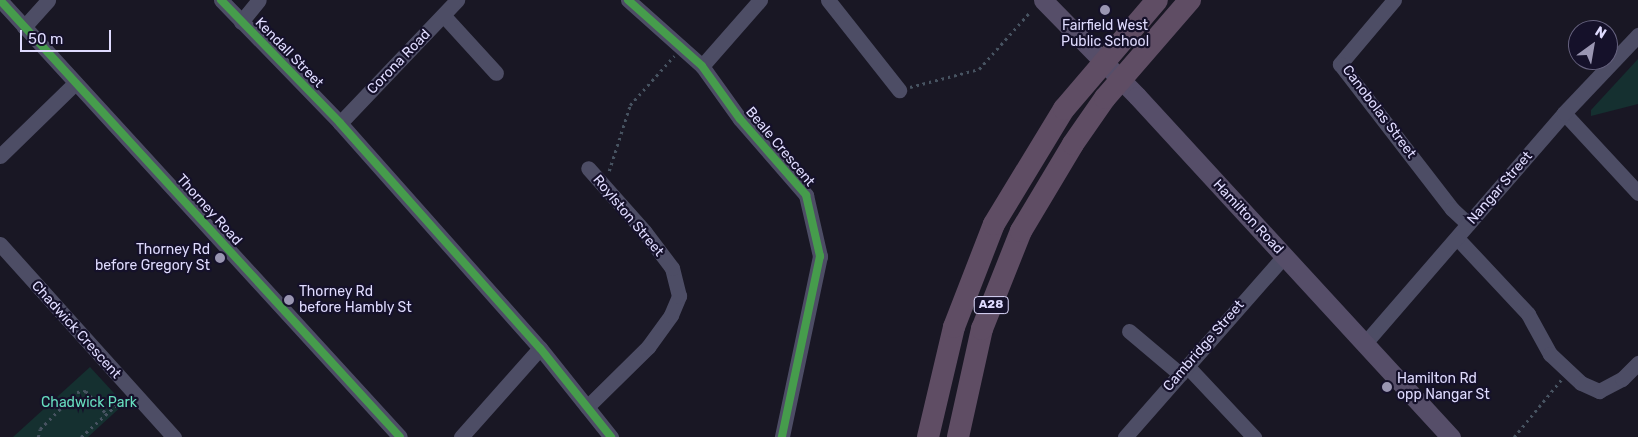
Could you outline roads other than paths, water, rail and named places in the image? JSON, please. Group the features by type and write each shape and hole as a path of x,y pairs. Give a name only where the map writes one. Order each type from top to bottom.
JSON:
{"highway":[{"name":"A28","path":"928,437 954,327 994,224 1049,130 1102,62 1157,0"},
{"name":"A28","path":"958,437 982,329 1013,247 1073,144 1121,80 1190,0"}],"main road":[{"name":"Hamilton Road","path":"1043,0 1121,80 1451,437"}],"street":[{"name":"Thorney Road","path":"0,0 400,437"},
{"path":"24,27 48,0"},
{"name":"Kendall Street","path":"221,0 340,123"},
{"path":"241,22 259,0"},
{"name":"Corona Road","path":"340,123 444,16 457,0"},
{"name":"Beale Crescent","path":"628,0 702,66 740,119 806,195 814,223 820,256 782,437"},
{"path":"702,66 760,0"},
{"path":"828,0 899,90"},
{"name":"Canobolas Street","path":"1394,0 1340,64 1452,209 1468,224"},
{"path":"444,16 496,72"},
{"name":"Nangar Street","path":"1365,343 1564,113 1638,35"},
{"path":"0,156 76,83"},
{"path":"1564,113 1638,193"},
{"path":"340,123 540,348 611,437"},
{"name":"Roylston Street","path":"587,407 648,347 671,315 679,296 672,268 644,231 588,168"},
{"path":"1457,238 1528,314 1550,354 1581,383 1599,391 1622,379 1638,363"},
{"name":"Chadwick Crescent","path":"0,244 174,437"},
{"name":"Cambridge Street","path":"1125,437 1284,256"},
{"path":"1129,331 1183,370 1254,437"},
{"path":"461,437 540,348"}],"place":[{"name":"Fairfield West Public School","path":"1105,10"},
{"name":"Thorney Rd before Gregory St","path":"220,258"},
{"name":"Thorney Rd before Hambly St","path":"289,300"},
{"name":"Hamilton Rd opp Nangar St","path":"1387,387"}],"park label":[{"name":"Chadwick Park","path":"89,403"}]}
